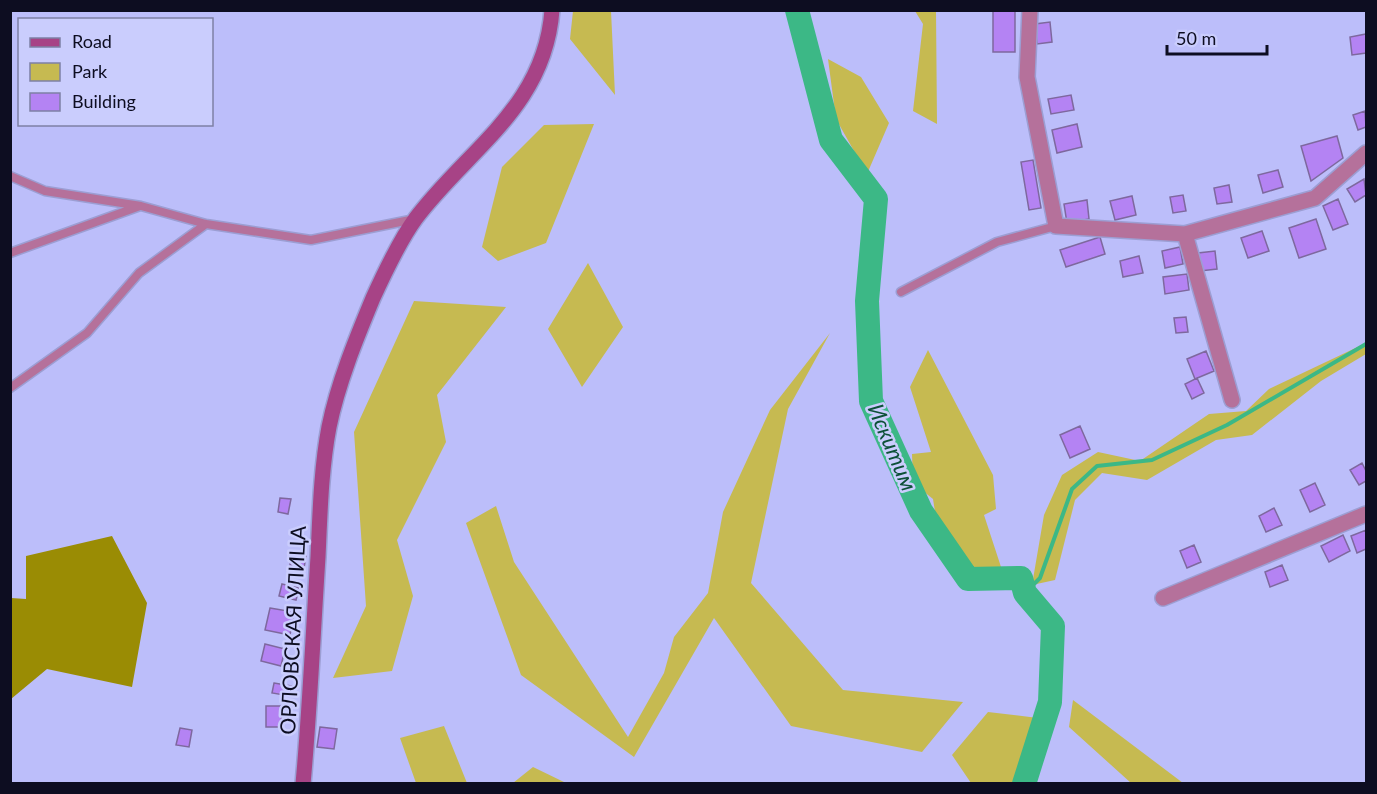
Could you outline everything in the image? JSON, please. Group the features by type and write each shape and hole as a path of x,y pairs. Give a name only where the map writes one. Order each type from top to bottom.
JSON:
{"main road":[{"name":"ОРЛОВСКАЯ УЛИЦА","path":"303,783 322,479 329,426 347,367 374,296 416,219 493,135 518,104 540,65 550,32 552,10"}],"street":[{"path":"1030,10 1027,77 1056,226 1185,234 1315,198 1366,153"},
{"path":"1185,234 1232,400"},
{"path":"1163,598 1366,514"}],"lane":[{"path":"10,176 45,191 141,206 206,224 312,240 416,219"},
{"path":"10,253 141,206"},
{"path":"10,388 87,333 139,273 206,224"},
{"path":"900,292 997,242 1056,226"}],"green space":[{"path":"573,11 611,11 615,95 570,39"},
{"path":"915,11 936,11 937,124 913,111 923,24"},
{"path":"828,59 861,77 889,123 867,174 836,119"},
{"path":"594,124 546,243 498,261 482,247 502,167 544,125"},
{"path":"588,263 623,327 582,387 548,329"},
{"path":"414,301 506,307 437,395 446,442 397,540 413,596 392,671 333,678 366,606 354,432"},
{"path":"830,333 788,409 751,583 843,690 963,702 922,752 791,726 714,618 634,757 521,675 466,523 496,506 514,562 628,737 664,673 674,637 708,593 723,512 770,410"},
{"path":"1366,343 1366,354 1321,381 1252,435 1216,440 1147,480 1102,473 1075,500 1055,580 1032,585 1044,515 1062,475 1098,452 1140,461 1209,414 1246,411 1269,389"},
{"path":"928,350 993,475 996,509 984,515 1002,570 971,569 937,524 933,499 913,483 912,454 931,452 910,387"},
{"path":"1073,700 1183,783 1131,783 1069,727"},
{"path":"988,712 1038,718 1016,783 971,783 952,755"},
{"path":"444,726 467,783 416,783 400,738"},
{"path":"533,767 566,783 513,783"}],"shaded area":[{"path":"112,536 147,603 132,687 47,669 11,699 11,598 26,599 26,556"}],"building":[{"path":"993,10 1015,10 1015,52 993,52"},
{"path":"1050,22 1052,42 1037,44 1035,24"},
{"path":"1366,34 1366,53 1352,55 1350,37"},
{"path":"1071,95 1074,110 1051,114 1048,99"},
{"path":"1365,111 1366,127 1358,130 1353,115"},
{"path":"1077,124 1082,147 1057,153 1052,130"},
{"path":"1337,136 1343,158 1311,181 1301,146"},
{"path":"1033,160 1041,208 1029,210 1021,162"},
{"path":"1278,170 1283,187 1263,193 1258,175"},
{"path":"1364,179 1366,195 1355,202 1347,189"},
{"path":"1229,185 1232,202 1217,204 1214,188"},
{"path":"1183,195 1186,211 1173,213 1170,197"},
{"path":"1132,196 1136,215 1115,220 1110,201"},
{"path":"1338,199 1348,224 1333,230 1323,206"},
{"path":"1087,200 1089,219 1067,223 1064,204"},
{"path":"1316,219 1326,249 1299,258 1289,228"},
{"path":"1262,231 1269,251 1248,258 1241,238"},
{"path":"1100,237 1105,254 1066,267 1060,250"},
{"path":"1180,247 1183,264 1165,268 1162,251"},
{"path":"1215,251 1217,269 1200,271 1198,253"},
{"path":"1139,256 1143,273 1123,277 1120,261"},
{"path":"1187,274 1189,290 1165,294 1163,277"},
{"path":"1186,317 1188,332 1176,333 1174,318"},
{"path":"1206,351 1214,371 1195,379 1187,359"},
{"path":"1197,378 1204,393 1192,399 1185,384"},
{"path":"1080,426 1090,449 1070,458 1060,435"},
{"path":"1362,463 1366,471 1366,481 1359,485 1350,470"},
{"path":"1315,483 1325,505 1310,512 1300,490"},
{"path":"280,498 291,499 288,514 278,512"},
{"path":"1274,508 1282,525 1266,532 1259,516"},
{"path":"1366,530 1366,549 1357,553 1351,536"},
{"path":"1343,535 1350,551 1329,562 1321,546"},
{"path":"1194,545 1201,562 1187,568 1180,551"},
{"path":"292,553 306,556 304,568 290,565"},
{"path":"1282,565 1288,580 1270,587 1265,572"},
{"path":"282,584 299,588 296,600 279,596"},
{"path":"270,608 294,612 290,635 265,630"},
{"path":"265,644 285,649 281,666 261,661"},
{"path":"274,683 292,686 290,696 272,693"},
{"path":"266,706 282,706 281,727 266,727"},
{"path":"320,727 337,729 334,749 317,747"},
{"path":"180,728 192,730 189,747 176,745"}],"waterway":[{"name":"Искитим","path":"797,10 831,140 876,199 867,301 871,401 921,511 968,579 1021,578 1025,593 1053,626 1050,702 1024,784"},
{"path":"1025,593 1040,578 1072,489 1097,466 1152,460 1227,425 1366,344"}]}
